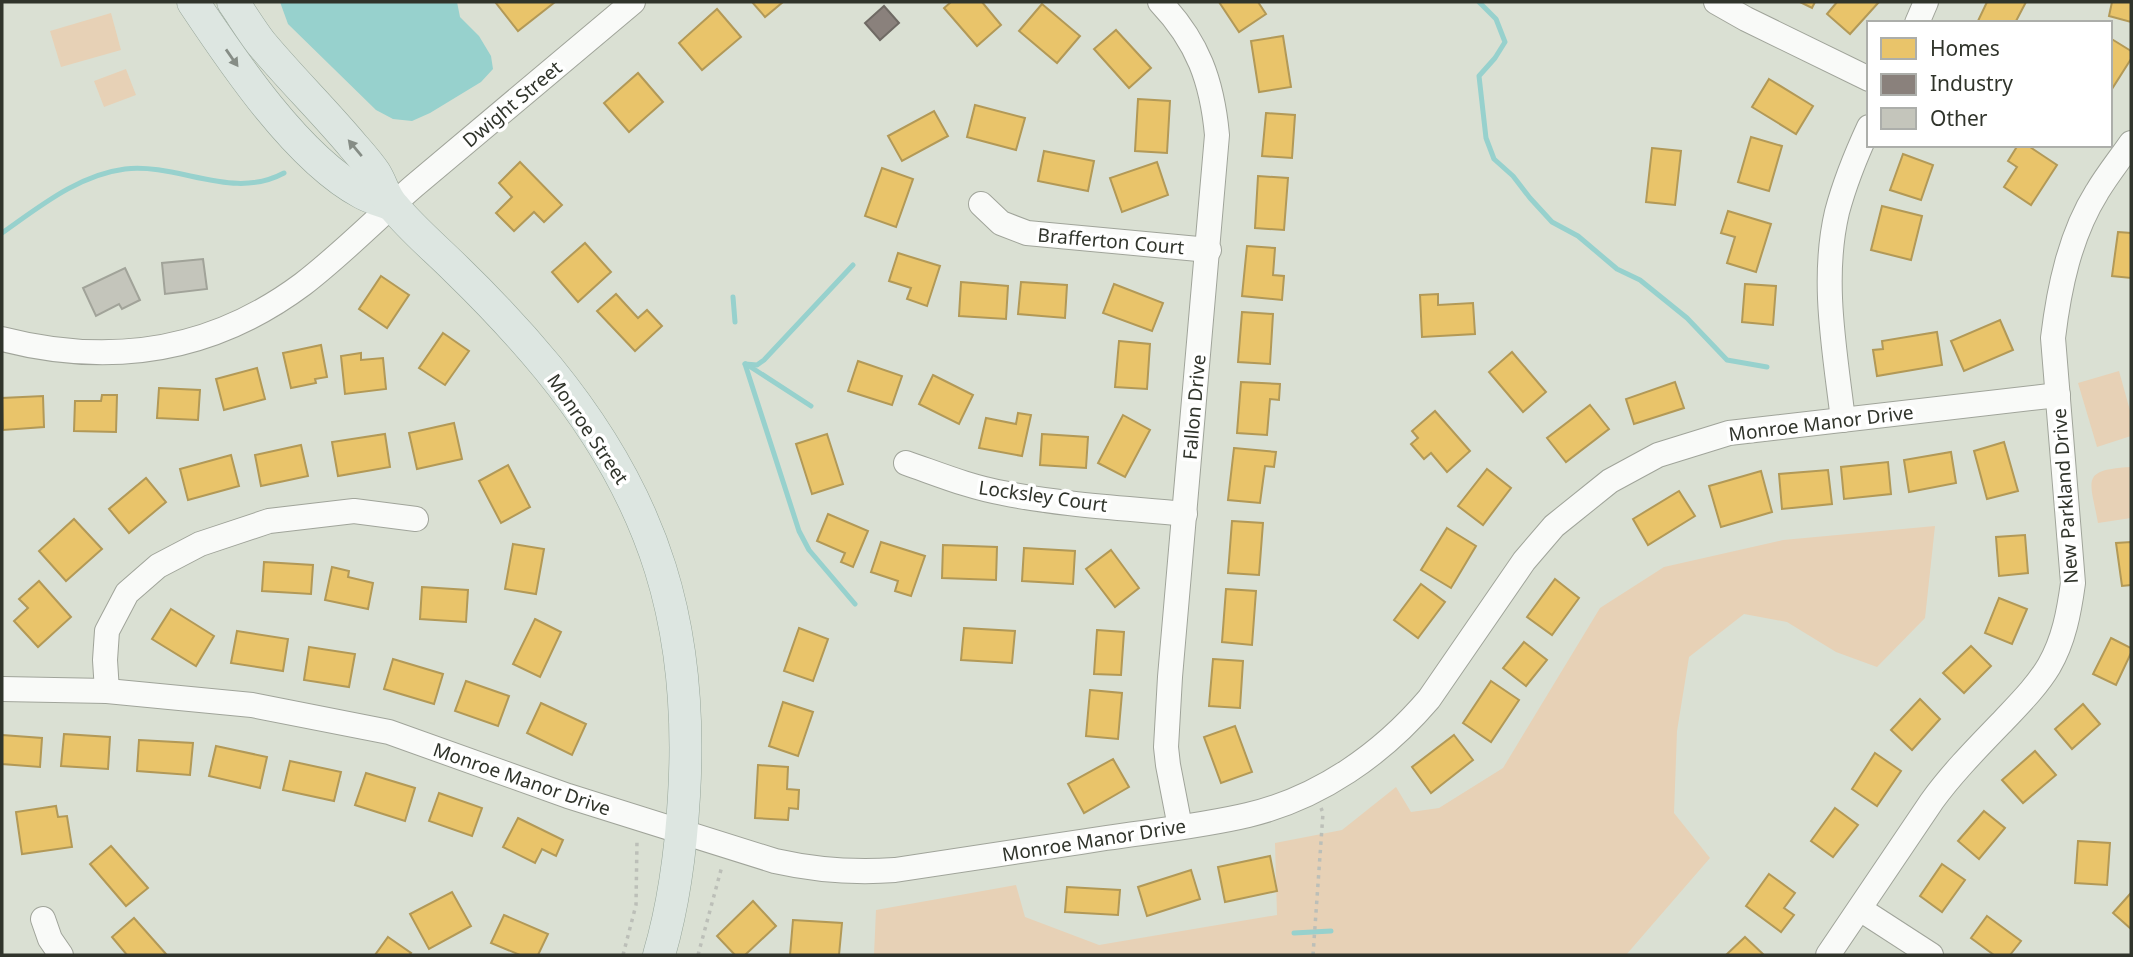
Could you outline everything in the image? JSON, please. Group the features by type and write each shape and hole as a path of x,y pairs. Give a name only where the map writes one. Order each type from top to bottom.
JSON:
{"main road":[{"name":"Monroe Street","path":"193,2 248,81 281,122 310,152 332,173 362,194 392,205"},
{"name":"Monroe Street","path":"233,2 260,41 354,146 375,174 392,205 496,310 550,371 602,442 642,516 657,555 676,626 687,731 682,833 659,955"}],"street":[{"name":"Dwight Street","path":"2,339 36,348 114,353 160,348 220,331 261,312 303,284 392,205 633,2"},
{"name":"Fallon Drive","path":"1160,2 1177,20 1201,61 1215,109 1217,135 1166,747 1181,827"},
{"path":"1716,2 1867,78"},
{"path":"1918,21 1926,2"},
{"path":"1843,420 1830,301 1832,249 1837,214 1852,165 1867,131"},
{"name":"New Parkland Drive","path":"1828,955 1932,801 1950,777 2031,691 2049,666 2062,639 2073,583 2053,338 2060,288 2075,240 2096,193 2131,143"},
{"name":"Brafferton Court","path":"981,204 1001,223 1027,233 1209,250"},
{"name":"Monroe Manor Drive","path":"2,689 107,691 252,705 389,732 568,796 727,847 797,866 860,872 895,870 1249,815 1294,800 1337,779 1377,751 1429,699 1524,561 1553,526 1595,491 1658,455 1729,433 2058,395"},
{"name":"Locksley Court","path":"906,463 1001,493 1052,501 1185,514"},
{"path":"107,691 107,631 127,593 158,566 200,544 270,521 354,511 416,519"},
{"path":"1860,909 1931,955"},
{"path":"43,919 50,939 61,955"}],"path":[{"path":"1313,955 1323,813 1314,790"},
{"path":"623,955 636,905 640,820"},
{"path":"698,955 727,847"}],"shaded area":[{"path":"111,13 121,50 61,67 50,31"},
{"path":"126,69 136,95 104,107 94,81"},
{"path":"2119,371 2131,414 2131,436 2097,447 2078,383"},
{"path":"2131,467 2131,518 2098,523 2092,480 2096,474 2103,471"},
{"path":"1935,526 1925,618 1877,667 1836,652 1787,622 1744,614 1689,657 1677,731 1674,813 1710,858 1626,955 874,955 876,910 1016,885 1025,917 1099,945 1277,915 1275,843 1342,830 1396,787 1411,812 1439,808 1503,768 1600,608 1664,567 1783,540"}],"water":[{"path":"280,2 457,2 460,17 479,36 491,56 493,69 481,82 430,113 412,121 393,119 376,110 288,24"}],"building: Homes":[{"path":"497,2 555,2 518,31"},
{"path":"752,2 783,2 765,17"},
{"path":"951,2 982,2 1001,25 977,46 944,8"},
{"path":"1219,2 1258,2 1266,14 1239,32"},
{"path":"1800,2 1815,2 1812,8"},
{"path":"1837,2 1879,2 1850,34 1827,14"},
{"path":"1987,2 2026,2 2016,21 1978,21"},
{"path":"2112,2 2131,2 2131,22 2109,16"},
{"path":"1042,4 1080,36 1057,63 1019,31"},
{"path":"717,9 741,37 702,70 679,43"},
{"path":"1116,30 1151,68 1129,88 1094,49"},
{"path":"1283,36 1291,87 1259,92 1251,41"},
{"path":"2112,39 2131,51 2131,59 2112,89"},
{"path":"638,73 663,102 629,132 604,103"},
{"path":"1769,79 1813,106 1796,134 1752,107"},
{"path":"1138,99 1170,101 1167,153 1135,151"},
{"path":"975,105 1025,118 1016,150 967,137"},
{"path":"934,111 948,136 902,161 888,136"},
{"path":"1266,113 1295,115 1292,158 1262,156"},
{"path":"1751,137 1782,146 1769,191 1738,182"},
{"path":"2017,147 2030,147 2057,165 2031,205 2004,187 2017,167 2008,161"},
{"path":"1652,148 1681,151 1675,205 1646,202"},
{"path":"1044,151 1094,161 1088,191 1038,181"},
{"path":"1903,154 1933,165 1921,200 1890,190"},
{"path":"520,162 562,205 544,222 534,212 514,231 496,213 512,197 499,183"},
{"path":"1157,162 1168,195 1122,212 1110,178"},
{"path":"882,168 913,179 896,227 865,216"},
{"path":"1258,176 1288,178 1284,230 1255,228"},
{"path":"1882,206 1922,216 1911,260 1871,250"},
{"path":"1728,211 1771,224 1756,272 1727,263 1735,237 1721,233"},
{"path":"2118,232 2131,233 2131,278 2112,276"},
{"path":"585,243 611,272 578,302 552,272"},
{"path":"1247,246 1275,248 1273,275 1284,276 1282,300 1242,296"},
{"path":"898,253 940,266 927,306 907,299 911,288 889,281"},
{"path":"381,276 409,295 387,328 359,309"},
{"path":"961,282 1008,286 1006,319 959,316"},
{"path":"1021,282 1067,285 1065,318 1018,314"},
{"path":"1114,284 1163,303 1152,331 1103,313"},
{"path":"1745,284 1776,286 1773,325 1742,322"},
{"path":"616,294 638,318 647,310 662,326 635,351 597,311"},
{"path":"1438,294 1438,305 1473,303 1475,334 1422,337 1420,295"},
{"path":"1242,312 1273,314 1270,364 1238,362"},
{"path":"2000,320 2013,350 1964,371 1951,341"},
{"path":"1937,332 1942,365 1877,376 1873,350 1883,349 1882,341"},
{"path":"443,333 469,351 445,385 419,368"},
{"path":"1119,341 1150,344 1147,389 1115,387"},
{"path":"321,345 327,377 315,379 316,383 291,388 283,353"},
{"path":"1512,352 1546,392 1523,412 1489,372"},
{"path":"361,353 361,360 383,358 386,389 345,394 341,356"},
{"path":"858,361 902,376 892,405 848,391"},
{"path":"257,368 265,399 224,410 216,379"},
{"path":"933,375 973,395 959,424 919,404"},
{"path":"1241,382 1280,384 1279,400 1270,399 1267,435 1237,433"},
{"path":"1675,382 1684,408 1634,424 1626,399"},
{"path":"159,388 200,390 198,420 157,418"},
{"path":"102,395 117,395 116,432 74,431 75,401 101,401"},
{"path":"43,396 44,427 3,430 2,398"},
{"path":"1590,405 1609,429 1566,462 1547,438"},
{"path":"1435,411 1470,451 1447,472 1431,453 1424,459 1411,444 1418,438 1412,431"},
{"path":"1018,413 1031,415 1022,456 979,448 986,418 1016,424"},
{"path":"1123,415 1150,430 1125,477 1098,463"},
{"path":"454,423 462,459 417,469 409,433"},
{"path":"385,434 390,467 338,476 332,442"},
{"path":"827,434 843,484 812,494 796,444"},
{"path":"1042,434 1088,437 1086,468 1040,465"},
{"path":"2004,442 2018,491 1987,499 1974,451"},
{"path":"301,445 308,476 261,486 255,455"},
{"path":"1234,448 1276,452 1274,467 1265,466 1260,503 1228,500"},
{"path":"1951,452 1956,483 1909,492 1904,460"},
{"path":"231,455 239,486 188,500 180,469"},
{"path":"1888,462 1891,494 1844,499 1841,467"},
{"path":"508,465 530,507 501,523 479,481"},
{"path":"1487,469 1511,488 1483,525 1458,506"},
{"path":"1828,470 1832,504 1782,509 1779,474"},
{"path":"1761,471 1772,512 1721,527 1709,486"},
{"path":"146,478 166,502 129,533 109,509"},
{"path":"1679,491 1695,516 1648,545 1633,519"},
{"path":"828,514 868,531 853,567 841,562 845,553 817,541"},
{"path":"74,519 102,549 66,581 39,551"},
{"path":"1232,521 1263,523 1259,575 1228,573"},
{"path":"1447,528 1476,546 1451,588 1421,570"},
{"path":"2025,535 2028,573 1999,576 1996,537"},
{"path":"881,542 925,556 911,596 895,591 898,581 871,572"},
{"path":"2131,542 2131,585 2122,586 2116,543"},
{"path":"513,544 544,549 536,594 505,589"},
{"path":"943,545 997,547 996,580 942,578"},
{"path":"1024,548 1075,551 1073,584 1022,581"},
{"path":"1111,550 1139,588 1115,607 1086,569"},
{"path":"264,562 313,565 311,594 262,591"},
{"path":"332,567 349,571 348,577 373,583 368,609 325,600"},
{"path":"1555,579 1579,598 1552,635 1527,617"},
{"path":"39,581 71,617 38,647 14,621 28,608 19,599"},
{"path":"1421,584 1445,602 1418,638 1394,620"},
{"path":"422,587 468,590 466,622 420,619"},
{"path":"1226,589 1256,591 1252,645 1222,642"},
{"path":"1999,598 2027,609 2012,644 1985,633"},
{"path":"171,609 214,636 196,666 152,639"},
{"path":"535,619 561,632 540,677 513,664"},
{"path":"799,628 828,639 813,681 784,671"},
{"path":"964,628 1015,631 1012,663 961,660"},
{"path":"1097,630 1124,632 1121,675 1094,674"},
{"path":"237,631 288,639 283,671 231,663"},
{"path":"2111,638 2131,648 2116,685 2093,674"},
{"path":"1524,642 1547,660 1526,686 1503,668"},
{"path":"1971,646 1991,666 1964,693 1943,673"},
{"path":"309,647 355,654 349,687 304,680"},
{"path":"393,659 443,674 434,704 384,689"},
{"path":"1213,659 1243,661 1240,708 1209,706"},
{"path":"466,681 509,696 498,726 455,711"},
{"path":"1491,681 1519,700 1491,742 1463,723"},
{"path":"1090,690 1122,693 1118,739 1086,736"},
{"path":"1920,699 1940,719 1912,750 1891,730"},
{"path":"783,702 813,712 798,756 769,746"},
{"path":"541,703 586,724 572,755 527,733"},
{"path":"2083,704 2100,724 2072,749 2055,729"},
{"path":"1235,726 1252,772 1221,783 1204,737"},
{"path":"64,734 110,737 108,769 61,766"},
{"path":"2,735 42,738 40,767 2,764"},
{"path":"1454,735 1473,760 1431,793 1412,767"},
{"path":"139,740 193,743 190,775 137,771"},
{"path":"216,746 267,757 260,788 209,776"},
{"path":"2035,751 2056,775 2023,803 2002,780"},
{"path":"1875,753 1901,771 1877,806 1852,789"},
{"path":"1113,759 1129,787 1084,813 1068,784"},
{"path":"290,761 341,772 334,801 283,790"},
{"path":"758,765 788,767 787,789 799,790 798,809 789,808 788,820 755,818"},
{"path":"366,773 415,788 405,821 355,805"},
{"path":"439,793 482,808 472,836 429,821"},
{"path":"56,806 58,817 67,816 72,847 22,854 16,812"},
{"path":"1835,808 1858,825 1833,857 1811,841"},
{"path":"1984,811 2005,828 1979,859 1958,841"},
{"path":"518,818 563,840 556,856 542,849 535,863 503,847"},
{"path":"2078,841 2110,843 2107,885 2075,883"},
{"path":"111,846 148,888 126,906 90,864"},
{"path":"1270,856 1277,891 1225,902 1218,867"},
{"path":"1942,864 1965,880 1942,912 1920,896"},
{"path":"1191,870 1200,899 1147,916 1138,887"},
{"path":"1769,874 1795,893 1784,908 1794,915 1781,932 1746,906"},
{"path":"1067,887 1120,890 1118,915 1065,912"},
{"path":"452,892 471,926 429,949 410,914"},
{"path":"2131,895 2131,929 2113,913"},
{"path":"753,901 776,926 745,955 735,955 717,936"},
{"path":"504,915 548,934 538,955 520,955 491,943"},
{"path":"1987,916 2021,941 2010,955 1994,955 1971,938"},
{"path":"134,918 166,954 127,955 112,937"},
{"path":"793,920 842,923 839,955 790,955"},
{"path":"388,937 411,953 375,955"},
{"path":"1745,937 1764,955 1726,955"}],"building: Industry":[{"path":"884,6 899,23 880,40 865,23"}],"building: Other":[{"path":"203,259 207,289 165,294 162,263"},
{"path":"125,268 140,300 122,309 119,304 96,316 83,288"}],"waterway":[{"path":"1479,2 1496,19 1505,42 1479,76 1486,138 1494,159 1513,176 1552,222 1578,236 1617,269 1640,280 1687,318 1727,360 1767,367"},
{"path":"2,233 75,185 108,172 145,169 245,183 264,181 284,173"},
{"path":"745,364 757,365 764,360 853,265"},
{"path":"733,297 735,322"},
{"path":"745,364 799,531 809,550 855,604"},
{"path":"746,364 811,406"},
{"path":"1294,933 1331,931"}]}
